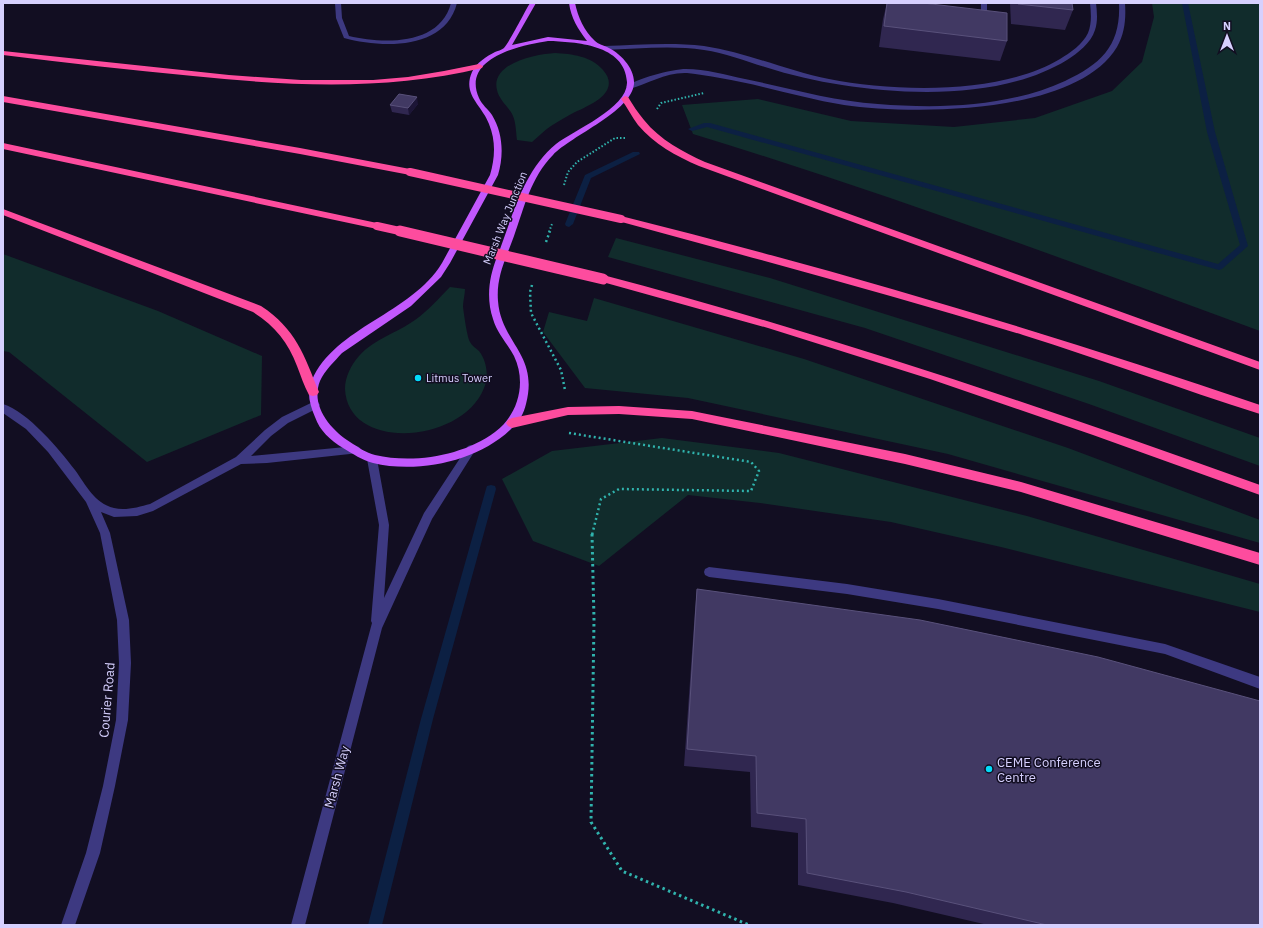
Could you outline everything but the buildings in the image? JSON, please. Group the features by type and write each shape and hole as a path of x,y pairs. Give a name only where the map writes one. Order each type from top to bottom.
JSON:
{"highway":[{"path":"3,53 229,78 324,84 351,84 406,80 458,72 480,66"},
{"path":"3,99 292,149 410,172 621,219 759,254 915,298 1086,351 1260,410"},
{"path":"625,99 642,124 659,141 684,156 702,164 1260,366"},
{"path":"3,146 377,226 692,301 898,365 1159,453 1260,490"},
{"path":"3,212 257,308 269,315 285,330 292,340 313,392"},
{"path":"512,423 568,411 619,410 692,415 904,459 1021,486 1260,559"}],"main road":[{"path":"507,48 533,3"},
{"path":"572,3 573,12 578,24 594,44"},
{"name":"Marsh Way Junction","path":"548,39 576,40 594,44 604,48 616,56 624,64 629,76 629,87 625,99 611,113 567,139 546,157 533,175 495,274 493,295 494,308 499,325 519,356 523,373 524,390 518,411 512,423 493,438 471,449 431,461 407,463 372,459 334,437 322,424 315,405 313,392 315,382 320,373 344,347 360,334 392,316 436,278 494,175 497,166 497,136 489,116 479,105 473,90 474,74 489,57 507,48 548,39"}],"street":[{"path":"338,3 339,18 346,37 367,42 384,43 398,42 434,32 442,27 448,19 454,3"},
{"path":"984,3 984,20"},
{"path":"604,48 683,47 716,50 816,78 854,85 921,90 1002,83 1042,72 1065,59 1083,46 1091,33 1095,20 1093,3"},
{"path":"629,87 669,73 685,71 734,79 817,97 879,106 940,107 993,103 1052,90 1072,82 1092,70 1111,50 1120,37 1123,22 1122,3"},
{"path":"240,460 279,425 315,405"},
{"name":"Courier Road","path":"3,408 39,435 55,452 90,500 105,533 123,620 125,663 122,720 109,786 93,853 68,925"},
{"name":"Marsh Way","path":"298,925 376,628 428,516 471,449"},
{"path":"240,460 275,459 356,450"},
{"name":"Marsh Way","path":"372,459 384,525 376,628"},
{"name":"Courier Road","path":"90,500 98,506 114,513 144,510 162,504 240,460"},
{"path":"708,572 877,594 938,604 1157,647 1260,683"}],"path":[{"path":"657,114 657,107 661,103 709,92"},
{"path":"563,187 568,172 577,162 615,138 633,138"},
{"path":"544,247 554,217"},
{"path":"532,285 530,292 531,313 558,364 565,389"},
{"path":"569,434 751,462 759,471 752,491 619,489 601,499 592,533 594,620 591,822 622,871 749,925"}],"green space":[{"path":"1152,3 1260,3 1260,331 907,204 693,134 682,105 758,99 851,121 954,127 1035,118 1112,91 1142,62 1154,17"},
{"path":"555,53 581,57 593,62 603,70 608,78 609,85 602,97 551,126 532,142 517,140 514,119 498,94 497,81 501,73 517,62 537,55"},
{"path":"616,238 770,278 1099,381 1260,438 1260,466 1089,404 865,328 608,257"},
{"path":"3,254 158,311 262,356 261,415 147,462 9,352 3,351"},
{"path":"450,287 465,289 463,307 467,331 470,342 479,351 484,359 487,374 484,388 472,406 454,420 432,429 408,433 385,431 365,424 351,410 345,389 347,376 353,363 372,345 408,325 429,309"},
{"path":"594,298 804,359 1068,448 1260,520 1260,543 948,454 688,398 585,388 543,332 549,312 587,321"},
{"path":"662,438 779,453 1027,516 1260,584 1260,612 1001,547 891,522 760,503 688,495 599,566 533,541 502,479 552,451"}],"waterway":[{"path":"692,129 707,125 1219,267 1244,246 1211,132 1185,3"},
{"path":"569,224 588,177 636,154"},
{"path":"375,925 427,719 491,489"}],"place":[{"name":"Litmus Tower","path":"418,378"},
{"name":"CEME Conference Centre","path":"989,769"}]}
